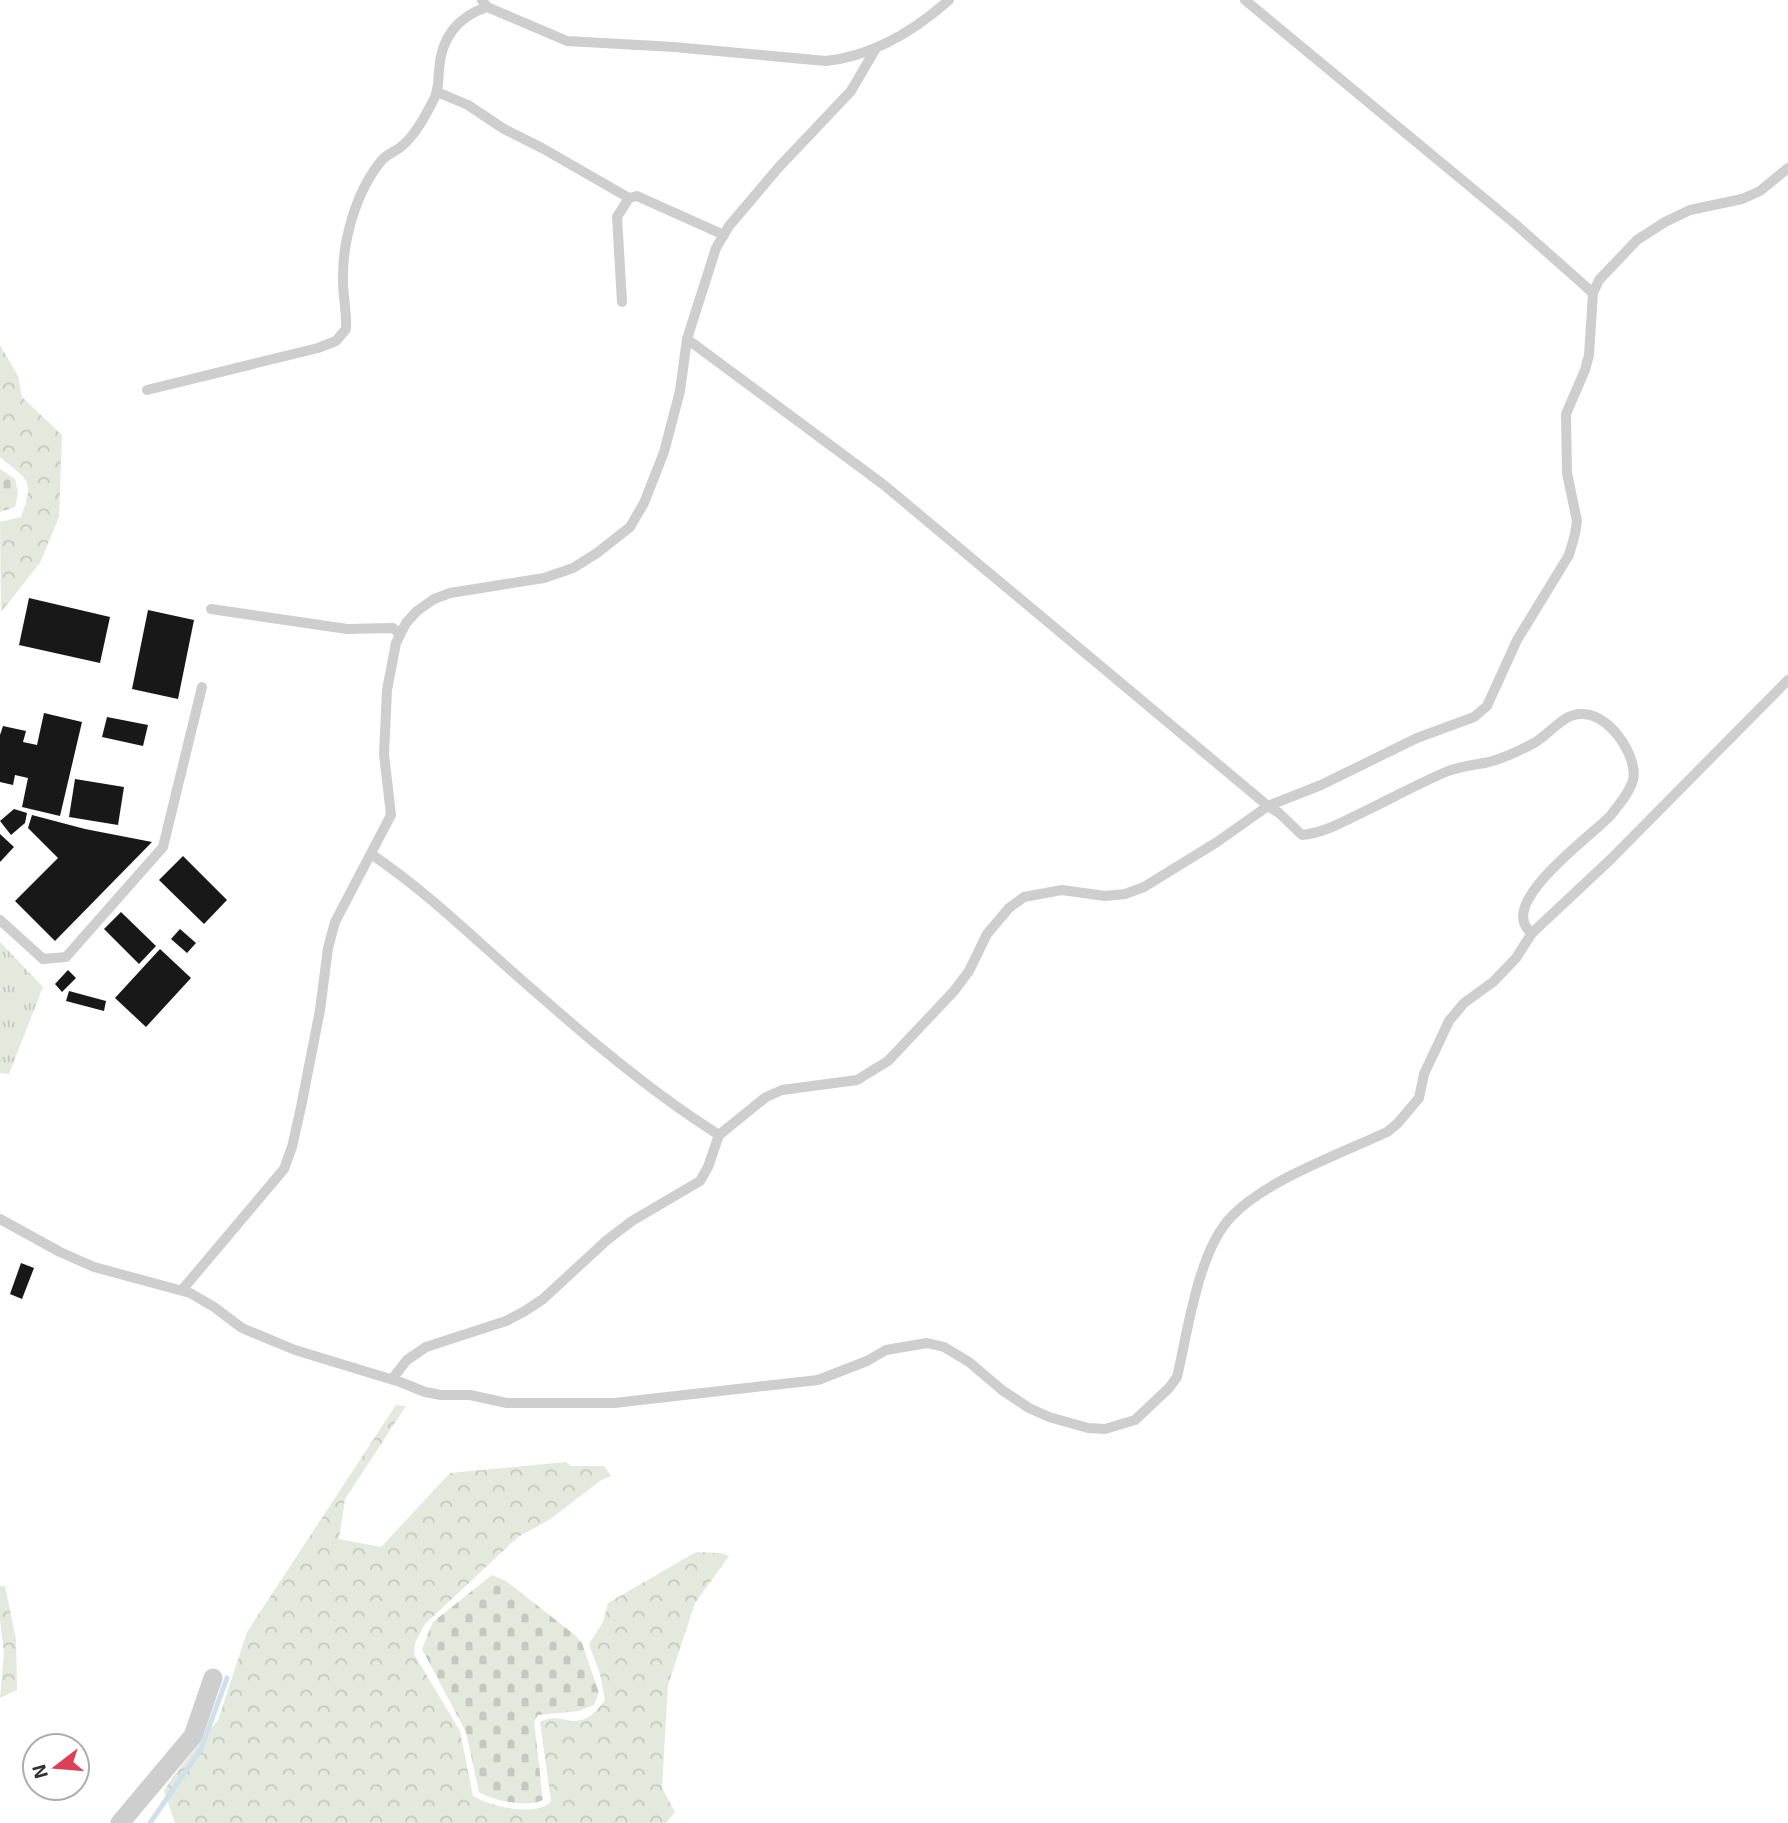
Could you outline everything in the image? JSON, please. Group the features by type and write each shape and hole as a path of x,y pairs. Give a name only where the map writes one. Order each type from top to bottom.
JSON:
{"street":[{"path":"120,1823 193,1736 213,1678"}],"lane":[{"path":"147,390 318,348 336,341 345,329 342,282 344,258 349,231 361,195 384,158 411,136 437,92 441,52 452,30 461,19 485,4 567,41 674,47 826,61 851,59 896,39 949,0"},
{"path":"1245,0 1514,223 1593,293"},
{"path":"182,1290 285,1169 292,1147 320,1010 328,948 335,922 391,815 384,754 387,690 400,634 416,611 434,599 450,593 544,578 573,568 597,554 630,527 644,503 664,452 680,391 687,339 716,248 779,167 851,90 876,48"},
{"path":"437,92 468,105 504,129 629,198"},
{"path":"392,1379 407,1360 426,1347 506,1321 543,1299 624,1227 700,1181 719,1135 766,1097 782,1090 857,1080 888,1061 954,991 969,971 987,934 1009,908 1024,897 1062,890 1105,896 1125,894 1144,887 1268,806 1321,785 1417,738 1474,717 1488,706 1517,640 1569,555 1575,534 1577,521 1567,473 1566,414 1589,355 1593,293 1599,280 1637,240 1665,222 1690,210 1742,199 1760,191 1788,169"},
{"path":"622,302 617,217 629,198 637,196 724,235"},
{"path":"687,339 884,485 1279,813 1302,835 1334,827 1447,772 1469,764 1490,762 1536,743 1573,715 1584,713 1598,719 1616,732 1627,748 1634,779 1609,817 1541,879 1524,912 1526,926 1532,933"},
{"path":"211,609 346,629 393,628 400,634"},
{"path":"0,1219 60,1252 94,1267 182,1290 214,1307 242,1328 295,1350 392,1379 425,1392 470,1395 507,1402 614,1403 818,1380 867,1361 886,1350 927,1343 944,1347 969,1362 1002,1390 1029,1408 1049,1417 1088,1428 1105,1429 1122,1425 1135,1420 1177,1377 1200,1275 1230,1217 1273,1185 1387,1132 1397,1124 1419,1098 1424,1074 1449,1021 1464,1003 1493,982 1516,958 1532,933 1610,860 1788,680"},
{"path":"0,920 43,959 65,957 163,847 202,687"},
{"path":"370,854 406,877 564,1017 674,1107 719,1135"}],"green space":[{"path":"0,345 18,376 22,397 62,435 59,517 40,563 1,612 0,522 21,517 28,487 23,476 0,457"},
{"path":"0,469 15,479 18,493 15,507 0,512"},
{"path":"0,942 43,987 9,1074 0,1073"},
{"path":"396,1405 406,1406 345,1499 339,1539 381,1547 450,1473 566,1462 571,1466 604,1466 611,1476 600,1481 549,1520 518,1537 425,1624 415,1643 414,1654 460,1731 473,1796 480,1800 524,1810 544,1806 551,1801 540,1722 557,1718 578,1721 595,1712 605,1700 600,1674 589,1644 603,1622 608,1603 696,1552 729,1556 695,1603 668,1685 662,1788 675,1812 666,1823 175,1823 164,1791 218,1720 247,1632"},
{"path":"492,1575 506,1581 576,1636 582,1643 599,1693 594,1705 579,1711 538,1715 534,1721 543,1800 537,1802 511,1802 479,1792 466,1732 422,1649 433,1622"},
{"path":"0,1586 5,1586 16,1639 17,1690 0,1698 4,1652"}],"building":[{"path":"29,598 110,617 100,663 19,645"},
{"path":"148,610 194,620 178,699 132,689"},
{"path":"44,713 82,722 60,816 22,807 28,778 15,775 13,785 0,782 0,735 3,726 26,731 23,742 37,745"},
{"path":"107,717 148,725 143,746 102,737"},
{"path":"75,779 124,787 118,825 69,817"},
{"path":"14,809 27,813 25,823 11,835 0,821"},
{"path":"32,815 152,842 55,941 15,901 58,858 28,828"},
{"path":"0,834 14,847 0,862"},
{"path":"183,856 227,900 204,924 159,880"},
{"path":"121,912 156,946 139,964 104,929"},
{"path":"180,929 196,943 187,953 171,939"},
{"path":"160,949 191,978 146,1027 115,998"},
{"path":"68,970 76,978 62,992 55,984"},
{"path":"69,991 106,1001 104,1011 66,1001"},
{"path":"21,1263 34,1268 22,1299 10,1294"}],"waterway":[{"path":"150,1823 201,1749 227,1678"}]}
